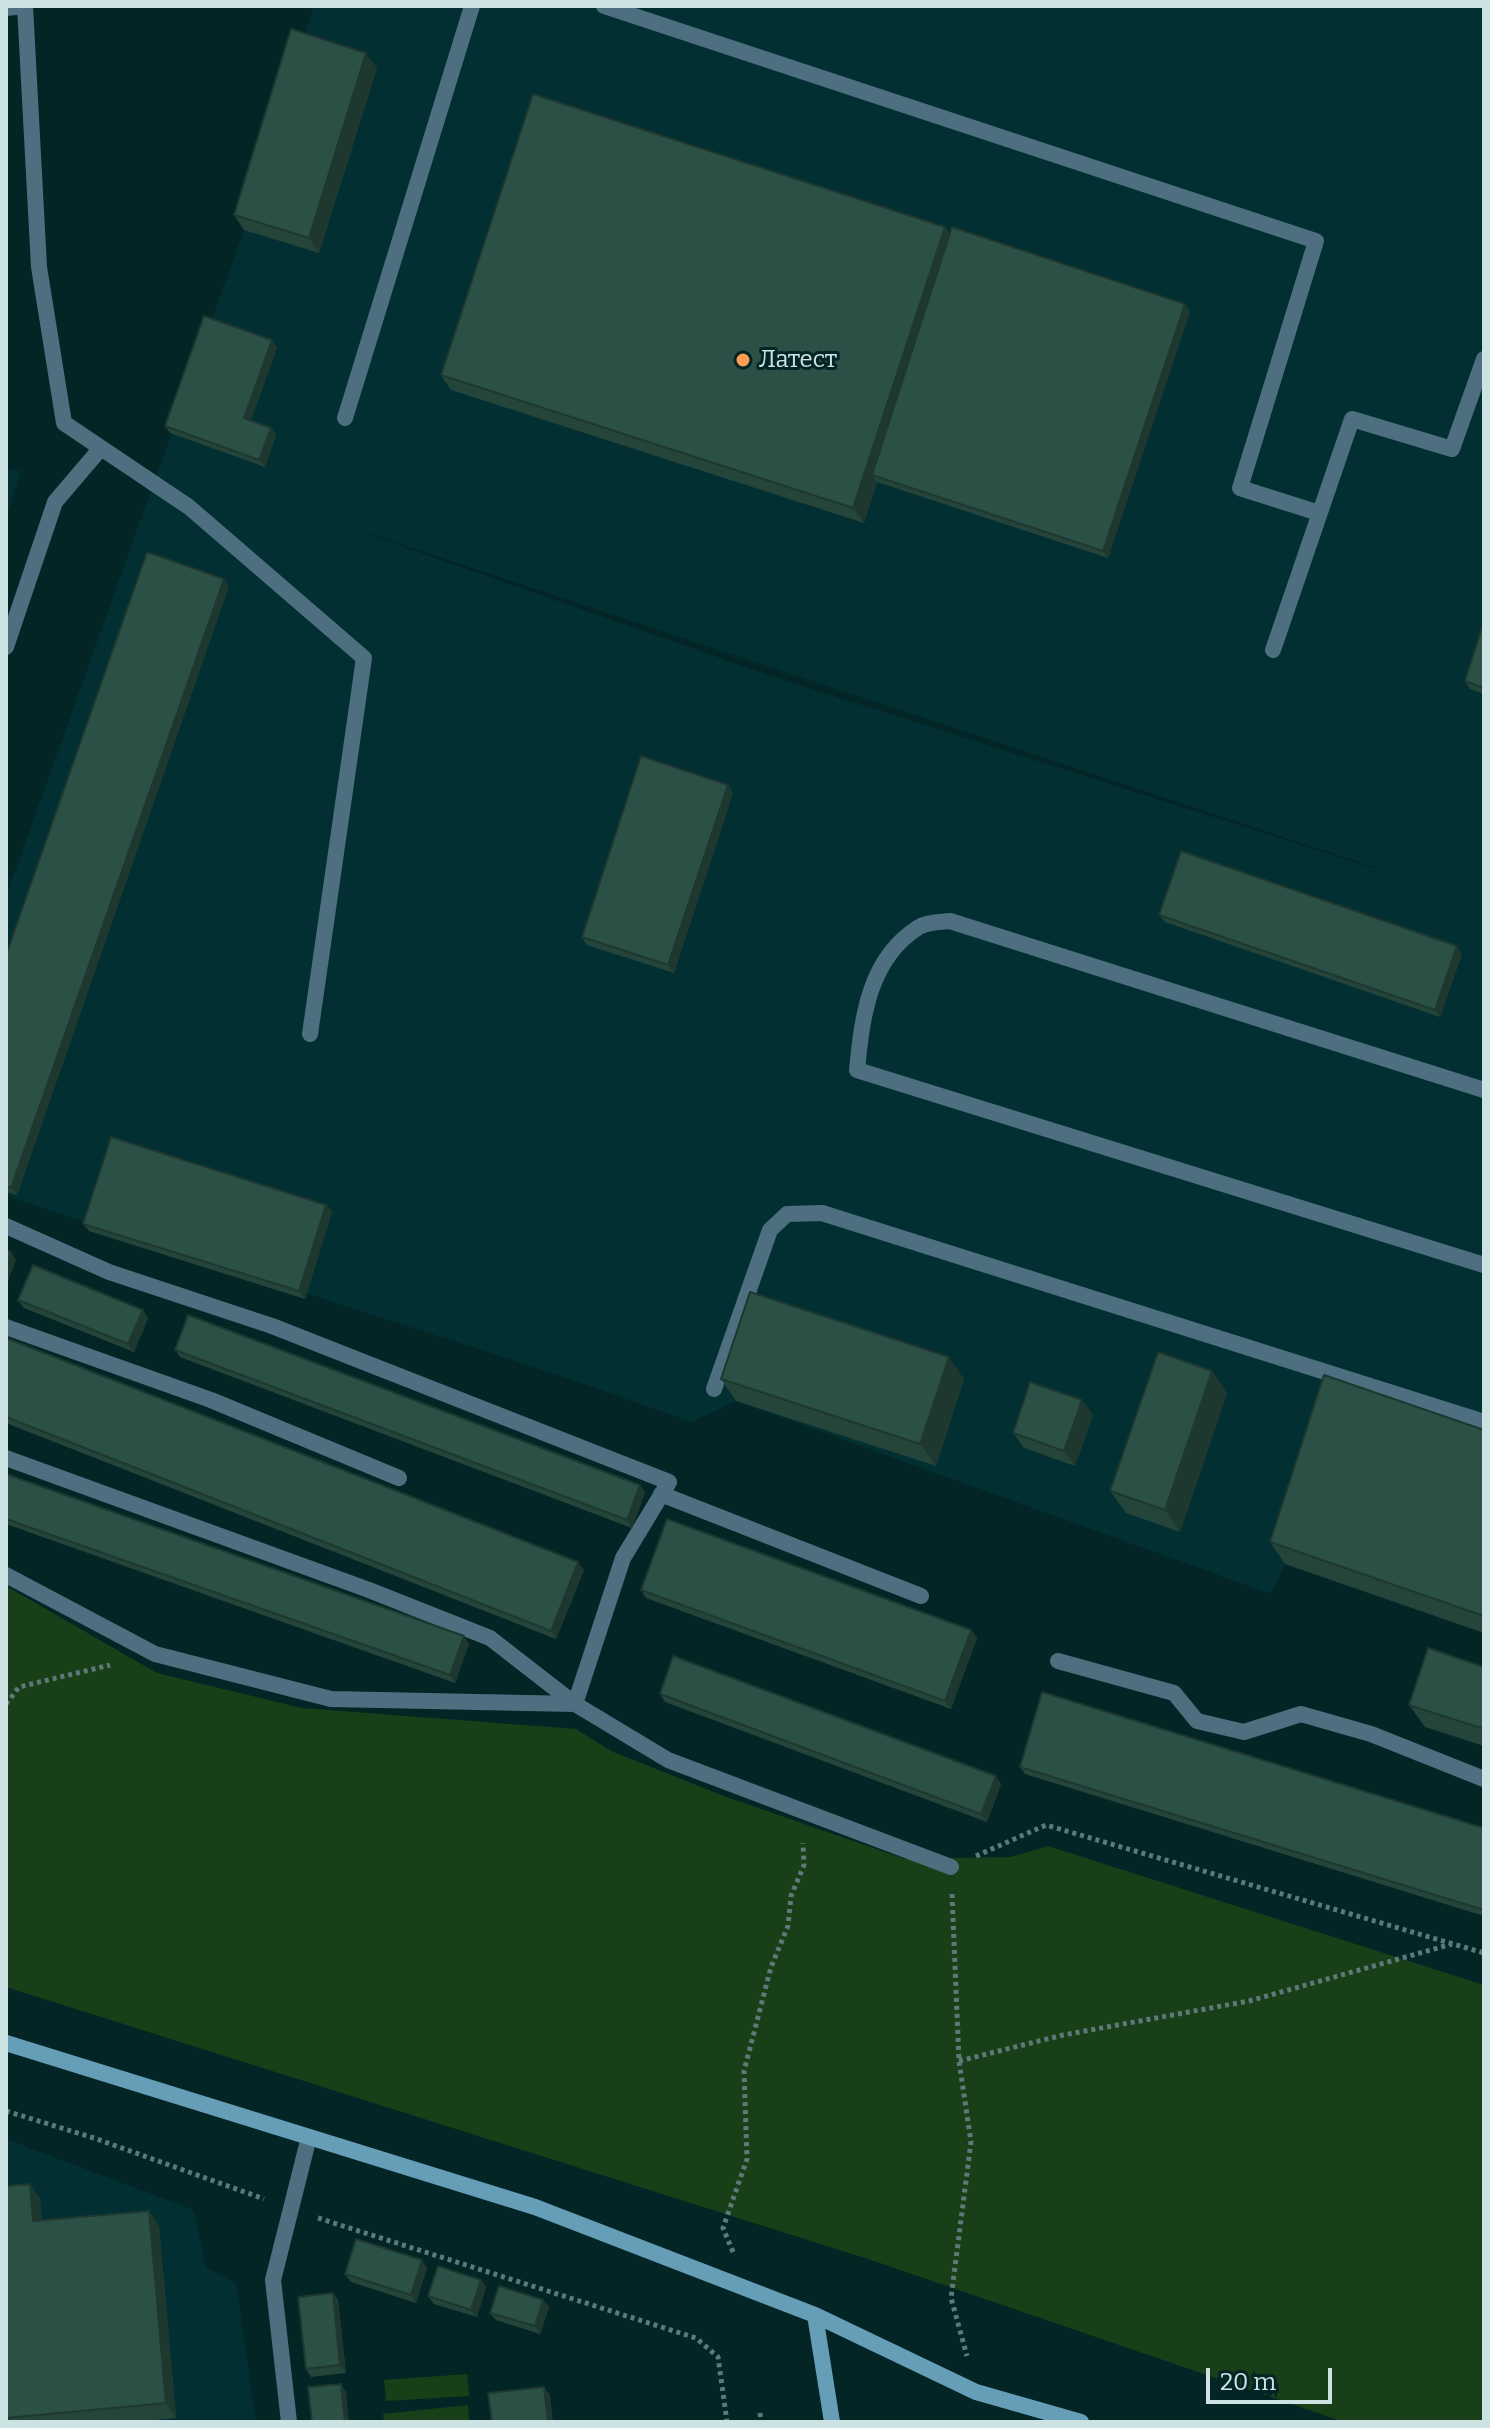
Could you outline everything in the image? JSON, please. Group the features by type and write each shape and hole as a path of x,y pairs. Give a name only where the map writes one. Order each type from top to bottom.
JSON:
{"street":[{"path":"6,2043 535,2207 815,2315 976,2392 1081,2422"},
{"path":"815,2315 832,2422"}],"lane":[{"path":"6,8 25,6 39,267 64,423 189,507 364,658 310,1034"},
{"path":"345,418 472,6"},
{"path":"604,6 1316,241 1240,488 1319,513"},
{"path":"1273,650 1352,419 1452,449 1484,359"},
{"path":"6,647 55,502 101,448"},
{"path":"1484,1090 950,921 921,926 882,961 862,1017 857,1070 1484,1265"},
{"path":"714,1389 770,1230 787,1214 822,1213 1484,1422"},
{"path":"6,1226 109,1272 272,1326 669,1482 623,1558 575,1704"},
{"path":"6,1327 211,1400 399,1478"},
{"path":"6,1458 355,1584 490,1638 575,1704 668,1760 951,1867"},
{"path":"661,1494 921,1596"},
{"path":"6,1575 155,1654 331,1699 575,1704"},
{"path":"1058,1661 1174,1693 1197,1721 1244,1732 1301,1714 1371,1734 1484,1779"},
{"path":"289,2422 273,2280 309,2137"}],"path":[{"path":"6,1704 19,1687 155,1654"},
{"path":"750,2290 723,2228 747,2159 744,2071 771,1967 788,1926 791,1896 804,1865 800,1808"},
{"path":"976,2392 951,2298 971,2142 959,2061 951,1867 1046,1825 1484,1953"},
{"path":"959,2061 1063,2035 1249,2001 1452,1944"},
{"path":"6,2111 94,2138 385,2242 696,2338 718,2357 727,2422"},
{"path":"760,2413 761,2422"}],"shaded area":[{"path":"314,6 1484,6 1484,1633 1286,1564 1271,1594 736,1401 692,1422 558,1375 6,1196 6,897 244,230","holes":["336,523 1377,868 774,677"]},
{"path":"6,469 21,471 6,517"},
{"path":"6,2139 194,2210 206,2267 236,2283 256,2422 6,2422"}],"green space":[{"path":"6,1586 157,1673 302,1708 576,1729 611,1751 724,1796 905,1859 1011,1857 1048,1846 1484,1985 1484,2422 1344,2422 871,2260 6,1987"},
{"path":"467,2374 469,2396 386,2401 384,2380"},
{"path":"468,2405 469,2422 384,2422 383,2414"}],"building":[{"path":"291,29 366,53 309,238 234,215"},
{"path":"533,94 945,227 853,508 441,375"},
{"path":"952,227 1185,304 1103,551 872,475"},
{"path":"204,316 272,340 244,418 271,428 259,460 165,426"},
{"path":"147,552 224,579 11,1188 6,1186 6,955"},
{"path":"1484,621 1484,688 1465,681"},
{"path":"641,756 728,785 668,965 582,937"},
{"path":"1181,851 1457,946 1435,1010 1159,915"},
{"path":"111,1137 326,1205 299,1291 83,1224"},
{"path":"33,1265 143,1310 128,1344 18,1300"},
{"path":"750,1292 949,1357 920,1444 721,1379"},
{"path":"188,1315 640,1485 627,1520 175,1350"},
{"path":"6,1338 578,1562 551,1631 6,1417"},
{"path":"1158,1352 1212,1371 1165,1510 1110,1491"},
{"path":"1324,1375 1484,1430 1484,1616 1270,1542"},
{"path":"1030,1382 1082,1400 1064,1451 1013,1433"},
{"path":"6,1474 464,1636 450,1675 6,1519"},
{"path":"667,1519 971,1630 945,1701 641,1590"},
{"path":"1428,1648 1484,1667 1484,1729 1409,1705"},
{"path":"673,1656 996,1776 981,1814 660,1694"},
{"path":"1042,1692 1484,1828 1484,1910 1020,1767"},
{"path":"30,2184 33,2221 149,2211 166,2403 6,2418 6,2186"},
{"path":"356,2239 422,2260 411,2295 345,2274"},
{"path":"438,2266 481,2280 471,2310 428,2296"},
{"path":"499,2286 543,2300 535,2326 490,2313"},
{"path":"333,2293 340,2365 306,2369 298,2297"},
{"path":"341,2384 345,2422 312,2422 308,2387"},
{"path":"544,2387 548,2422 492,2422 488,2393"}],"place":[{"name":"Латест","path":"743,360"}]}
